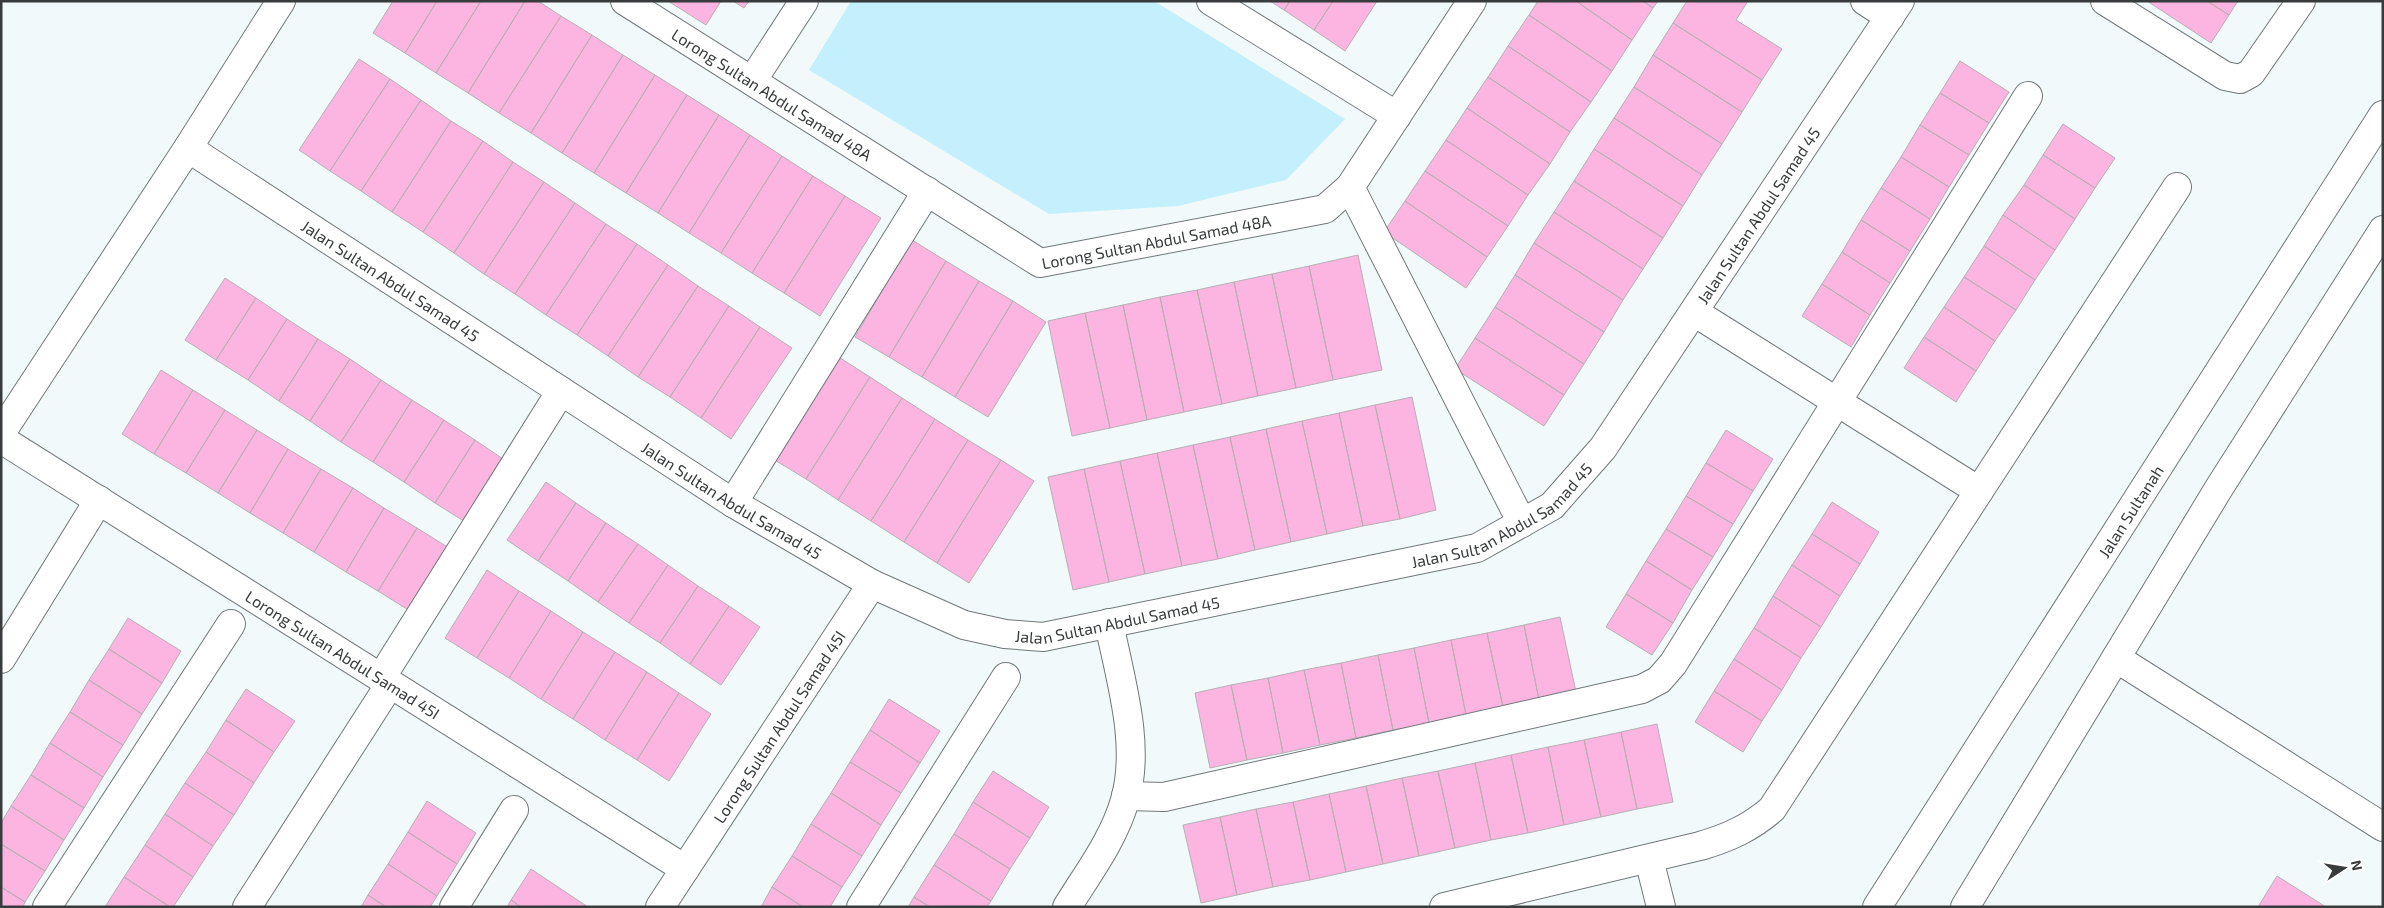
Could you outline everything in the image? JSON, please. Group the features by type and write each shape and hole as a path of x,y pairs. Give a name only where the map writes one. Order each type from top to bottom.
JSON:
{"street":[{"path":"1,433 188,148 281,1"},
{"name":"Lorong Sultan Abdul Samad 48A","path":"625,1 1040,263 1325,209 1350,187 1472,1"},
{"path":"752,82 804,1"},
{"path":"1211,1 1397,116"},
{"path":"1865,1 1895,9"},
{"path":"2105,1 2225,76 2240,79 2251,73 2301,1"},
{"name":"Jalan Sultan Abdul Samad 45","path":"188,148 733,503 872,584 964,625 1005,634 1043,637 1477,548 1552,506 1603,448 1895,9"},
{"path":"1126,796 1164,796 1642,689 1659,680 1678,655 2028,96"},
{"name":"Jalan Sultanah","path":"1877,907 2383,115"},
{"path":"1350,187 1522,522"},
{"path":"1444,907 1649,859 1729,837 1753,825 1772,809 2177,187"},
{"path":"733,503 927,191"},
{"path":"1965,907 2219,488 2383,230"},
{"path":"1694,312 1978,492"},
{"path":"247,907 561,391"},
{"name":"Lorong Sultan Abdul Samad 45I","path":"1,439 685,869"},
{"path":"1,659 99,500"},
{"name":"Lorong Sultan Abdul Samad 45I","path":"660,907 872,584"},
{"path":"1067,907 1102,853 1126,796 1130,758 1129,730 1109,623"},
{"path":"47,907 231,624"},
{"path":"2116,658 2383,827"},
{"path":"861,907 1006,677"},
{"path":"454,907 514,810"},
{"path":"1649,859 1660,907"}],"shaded area":[{"path":"851,1 1154,1 1345,119 1286,180 1178,206 1049,214 809,70"}],"building":[{"path":"393,1 437,1 405,53 373,33"},
{"path":"437,1 481,1 436,73 405,53"},
{"path":"481,1 525,1 468,93 436,73"},
{"path":"525,1 538,1 561,16 499,113 468,93"},
{"path":"668,1 721,1 706,25"},
{"path":"733,1 749,1 744,8"},
{"path":"1270,1 1290,1 1284,10"},
{"path":"1290,1 1333,1 1314,30 1284,10"},
{"path":"1333,1 1377,1 1345,51 1314,30"},
{"path":"1538,1 1576,1 1632,40 1612,71 1529,15"},
{"path":"1576,1 1643,1 1653,8 1632,40"},
{"path":"1643,1 1658,1 1653,8"},
{"path":"1687,1 1748,1 1736,20 1782,49 1762,80 1673,23"},
{"path":"2147,1 2207,1 2229,15 2211,43"},
{"path":"2207,1 2238,1 2229,15"},
{"path":"1529,15 1612,71 1591,102 1508,46"},
{"path":"561,16 592,35 531,133 499,113"},
{"path":"1673,23 1762,80 1742,112 1653,55"},
{"path":"592,35 623,55 562,153 531,133"},
{"path":"1508,46 1591,102 1570,132 1488,77"},
{"path":"623,55 655,75 594,173 562,153"},
{"path":"1653,55 1742,112 1722,144 1634,87"},
{"path":"359,59 390,79 330,171 299,150"},
{"path":"1960,61 2009,92 1989,123 1940,93"},
{"path":"655,75 687,95 626,193 594,173"},
{"path":"1488,77 1570,132 1550,164 1467,108"},
{"path":"390,79 421,100 361,191 330,171"},
{"path":"1634,87 1722,144 1702,175 1614,118"},
{"path":"1940,93 1989,123 1969,155 1920,125"},
{"path":"687,95 719,115 658,213 626,193"},
{"path":"421,100 451,121 392,212 361,191"},
{"path":"1467,108 1550,164 1528,195 1446,140"},
{"path":"719,115 750,135 689,233 658,213"},
{"path":"1614,118 1702,175 1683,206 1594,149"},
{"path":"451,121 483,141 423,232 392,212"},
{"path":"2063,124 2115,158 2095,188 2043,155"},
{"path":"1920,125 1969,155 1949,187 1901,157"},
{"path":"750,135 782,156 721,253 689,233"},
{"path":"1446,140 1528,195 1508,226 1425,171"},
{"path":"483,141 513,162 454,253 423,232"},
{"path":"1594,149 1683,206 1663,238 1574,181"},
{"path":"2043,155 2095,188 2075,219 2024,185"},
{"path":"782,156 813,176 752,273 721,253"},
{"path":"1901,157 1949,187 1930,219 1881,188"},
{"path":"513,162 544,182 484,274 454,253"},
{"path":"1425,171 1508,226 1487,257 1405,201"},
{"path":"813,176 845,196 784,293 752,273"},
{"path":"1574,181 1663,238 1643,269 1554,212"},
{"path":"544,182 575,203 515,294 484,274"},
{"path":"2024,185 2075,219 2055,250 2003,215"},
{"path":"1881,188 1930,219 1910,251 1861,220"},
{"path":"845,196 881,218 820,316 784,293"},
{"path":"1405,201 1487,257 1466,288 1384,232"},
{"path":"575,203 606,224 546,315 515,294"},
{"path":"1554,212 1643,269 1623,300 1534,243"},
{"path":"2003,215 2055,250 2035,280 1984,246"},
{"path":"1861,220 1910,251 1890,283 1842,252"},
{"path":"606,224 637,244 577,335 546,315"},
{"path":"912,240 946,261 889,357 855,337"},
{"path":"1534,243 1623,300 1604,332 1515,275"},
{"path":"637,244 668,265 608,356 577,335"},
{"path":"1984,246 2035,280 2016,310 1964,277"},
{"path":"1842,252 1890,283 1870,315 1822,284"},
{"path":"1358,255 1382,370 1333,380 1309,266"},
{"path":"946,261 979,281 922,377 889,357"},
{"path":"668,265 698,286 638,377 608,356"},
{"path":"1309,266 1333,380 1296,388 1272,274"},
{"path":"1272,274 1296,388 1258,396 1234,282"},
{"path":"1515,275 1604,332 1584,364 1495,307"},
{"path":"1964,277 2016,310 1995,341 1944,307"},
{"path":"225,278 256,298 216,360 185,340"},
{"path":"979,281 1013,301 955,397 922,377"},
{"path":"1234,282 1258,396 1222,404 1197,290"},
{"path":"1822,284 1870,315 1851,347 1802,316"},
{"path":"698,286 729,306 670,397 638,377"},
{"path":"1197,290 1222,404 1184,412 1160,297"},
{"path":"1160,297 1184,412 1147,420 1123,305"},
{"path":"256,298 287,319 248,380 216,360"},
{"path":"1013,301 1046,322 988,417 955,397"},
{"path":"1123,305 1147,420 1110,428 1085,313"},
{"path":"729,306 760,327 701,418 670,397"},
{"path":"1495,307 1584,364 1564,395 1475,338"},
{"path":"1944,307 1995,341 1976,371 1924,337"},
{"path":"1085,313 1110,428 1072,436 1048,321"},
{"path":"287,319 318,339 279,401 248,380"},
{"path":"760,327 792,348 731,439 701,418"},
{"path":"1924,337 1976,371 1956,402 1904,368"},
{"path":"1475,338 1564,395 1544,426 1455,369"},
{"path":"318,339 350,359 310,421 279,401"},
{"path":"837,356 870,377 806,479 773,459"},
{"path":"350,359 381,380 341,442 310,421"},
{"path":"161,370 193,390 154,454 122,434"},
{"path":"870,377 902,398 838,500 806,479"},
{"path":"381,380 412,400 373,462 341,442"},
{"path":"193,390 225,410 186,473 154,454"},
{"path":"1412,397 1436,510 1400,519 1375,405"},
{"path":"902,398 935,419 871,521 838,500"},
{"path":"412,400 444,420 404,482 373,462"},
{"path":"1375,405 1400,519 1363,526 1339,413"},
{"path":"225,410 257,430 218,493 186,473"},
{"path":"1339,413 1363,526 1327,534 1302,421"},
{"path":"935,419 968,440 904,542 871,521"},
{"path":"444,420 475,440 435,503 404,482"},
{"path":"1302,421 1327,534 1291,542 1266,429"},
{"path":"1266,429 1291,542 1255,550 1230,437"},
{"path":"257,430 288,449 250,513 218,493"},
{"path":"1726,430 1773,459 1753,491 1706,463"},
{"path":"1230,437 1255,550 1218,559 1193,445"},
{"path":"475,440 506,461 467,523 435,503"},
{"path":"968,440 1001,460 937,563 904,542"},
{"path":"1193,445 1218,559 1182,566 1157,453"},
{"path":"288,449 321,469 283,533 250,513"},
{"path":"1157,453 1182,566 1145,574 1120,461"},
{"path":"1001,460 1034,481 969,583 937,563"},
{"path":"1120,461 1145,574 1109,582 1084,469"},
{"path":"1706,463 1753,491 1733,524 1686,496"},
{"path":"321,469 353,488 314,552 283,533"},
{"path":"1084,469 1109,582 1073,590 1048,477"},
{"path":"546,482 576,503 538,561 507,540"},
{"path":"353,488 384,508 346,572 314,552"},
{"path":"1686,496 1733,524 1713,557 1666,529"},
{"path":"1832,502 1879,532 1860,564 1812,534"},
{"path":"576,503 606,523 568,581 538,561"},
{"path":"384,508 417,528 378,591 346,572"},
{"path":"606,523 638,544 598,602 568,581"},
{"path":"417,528 449,548 410,611 378,591"},
{"path":"1666,529 1713,557 1692,590 1646,561"},
{"path":"1812,534 1860,564 1840,596 1792,565"},
{"path":"638,544 668,565 629,623 598,602"},
{"path":"1646,561 1692,590 1673,623 1626,594"},
{"path":"668,565 698,586 660,643 629,623"},
{"path":"1792,565 1840,596 1821,627 1773,596"},
{"path":"487,570 519,591 477,658 445,638"},
{"path":"698,586 729,606 690,664 660,643"},
{"path":"519,591 551,611 509,678 477,658"},
{"path":"1626,594 1673,623 1652,655 1606,627"},
{"path":"1773,596 1821,627 1801,658 1754,628"},
{"path":"729,606 760,627 721,685 690,664"},
{"path":"551,611 583,632 541,699 509,678"},
{"path":"1560,617 1576,692 1539,700 1524,625"},
{"path":"128,618 181,651 162,683 109,649"},
{"path":"1524,625 1539,700 1503,707 1487,633"},
{"path":"1754,628 1801,658 1782,690 1734,659"},
{"path":"583,632 615,652 573,719 541,699"},
{"path":"1487,633 1503,707 1466,715 1451,640"},
{"path":"1451,640 1466,715 1429,723 1414,648"},
{"path":"1414,648 1429,723 1393,730 1378,655"},
{"path":"109,649 162,683 142,714 89,680"},
{"path":"615,652 647,672 605,740 573,719"},
{"path":"1378,655 1393,730 1356,738 1341,663"},
{"path":"1734,659 1782,690 1762,721 1714,691"},
{"path":"1341,663 1356,738 1320,745 1304,670"},
{"path":"1304,670 1320,745 1283,753 1268,678"},
{"path":"647,672 679,693 637,760 605,740"},
{"path":"1268,678 1283,753 1247,760 1231,685"},
{"path":"89,680 142,714 123,745 70,712"},
{"path":"1231,685 1247,760 1210,768 1195,693"},
{"path":"246,689 295,721 274,752 226,720"},
{"path":"1714,691 1762,721 1743,752 1695,722"},
{"path":"679,693 711,714 669,781 637,760"},
{"path":"889,699 940,731 920,763 870,730"},
{"path":"70,712 123,745 103,777 50,743"},
{"path":"226,720 274,752 254,783 206,752"},
{"path":"1657,724 1673,802 1637,809 1621,732"},
{"path":"870,730 920,763 901,793 850,762"},
{"path":"1621,732 1637,809 1601,817 1584,740"},
{"path":"1584,740 1601,817 1564,825 1548,747"},
{"path":"50,743 103,777 84,808 31,775"},
{"path":"1548,747 1564,825 1528,833 1511,755"},
{"path":"206,752 254,783 234,815 185,783"},
{"path":"1511,755 1528,833 1491,840 1475,763"},
{"path":"850,762 901,793 881,825 831,793"},
{"path":"1475,763 1491,840 1455,848 1438,771"},
{"path":"993,771 1049,807 1030,838 973,802"},
{"path":"1438,771 1455,848 1419,856 1402,778"},
{"path":"31,775 84,808 64,840 11,806"},
{"path":"1402,778 1419,856 1383,864 1366,786"},
{"path":"185,783 234,815 213,846 165,814"},
{"path":"1366,786 1383,864 1346,872 1329,794"},
{"path":"831,793 881,825 862,856 811,824"},
{"path":"1329,794 1346,872 1310,880 1293,802"},
{"path":"427,801 476,833 457,864 408,832"},
{"path":"973,802 1030,838 1010,869 954,834"},
{"path":"1293,802 1310,880 1273,887 1256,809"},
{"path":"11,806 64,840 45,871 1,844 1,823"},
{"path":"1256,809 1273,887 1237,895 1220,817"},
{"path":"165,814 213,846 193,877 145,845"},
{"path":"1220,817 1237,895 1201,903 1183,825"},
{"path":"811,824 862,856 842,887 792,856"},
{"path":"408,832 457,864 437,896 388,864"},
{"path":"954,834 1010,869 991,901 934,865"},
{"path":"1,844 45,871 25,902 1,887"},
{"path":"145,845 193,877 173,907 170,907 124,877"},
{"path":"792,856 842,887 830,907 803,907 772,887"},
{"path":"388,864 437,896 430,907 386,907 368,895"},
{"path":"934,865 991,901 987,907 930,907 914,897"},
{"path":"531,869 588,907 521,907 511,900"},
{"path":"2277,876 2326,907 2258,907"},
{"path":"124,877 170,907 105,907"},
{"path":"1,887 25,902 23,907 1,907"},
{"path":"772,887 803,907 761,907"},
{"path":"368,895 386,907 361,907"},
{"path":"914,897 930,907 908,907"},
{"path":"511,900 521,907 507,907"}]}
